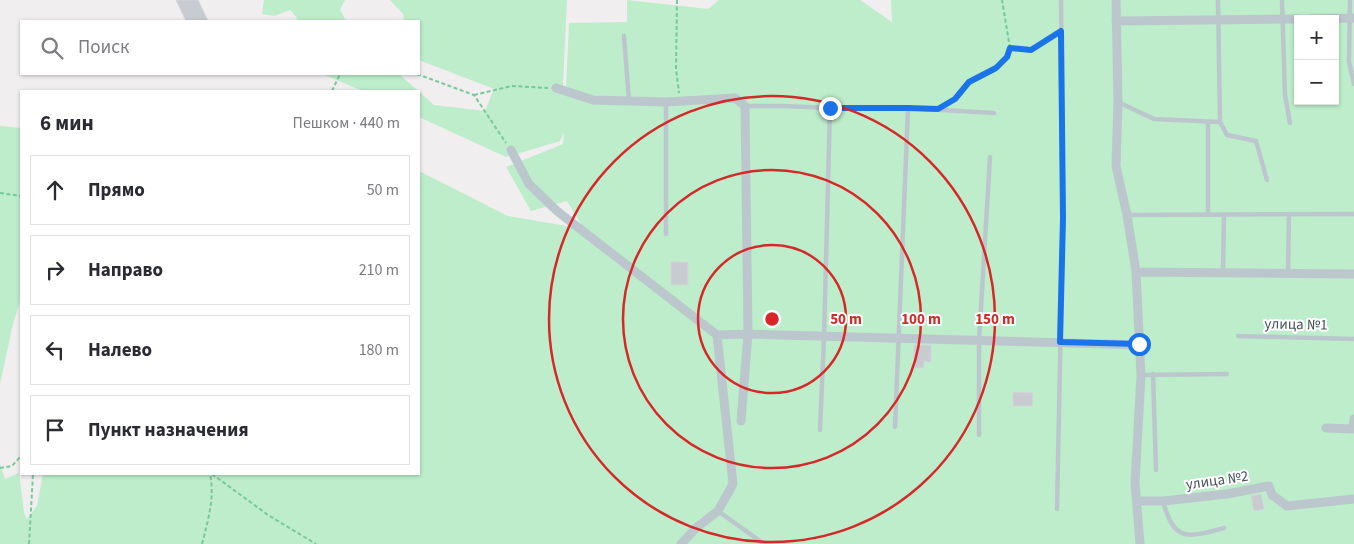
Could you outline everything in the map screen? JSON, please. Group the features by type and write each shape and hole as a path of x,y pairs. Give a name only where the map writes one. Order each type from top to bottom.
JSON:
{"street":[{"path":"1116,0 1118,102 1116,166 1127,216 1136,272 1141,374 1135,483 1140,544"},
{"path":"1339,18 1352,18"},
{"path":"1116,21 1294,19"},
{"path":"556,88 593,100 666,102 734,98 745,106 748,334 741,421"},
{"path":"510,150 529,184 557,211 716,336 748,334 1139,344"},
{"path":"1136,272 1354,274"},
{"path":"681,544 696,528 718,511 733,484 716,336"},
{"path":"1326,428 1353,429 1354,419"},
{"name":"улица №2","path":"1137,502 1227,494 1269,486 1272,495 1287,506 1354,499"}],"lane":[{"path":"1057,509 1063,218 1061,0"},
{"path":"1218,0 1220,122 1227,134 1256,142 1267,180"},
{"path":"1282,0 1285,95 1290,123"},
{"path":"1350,0 1352,18 1349,62 1354,84"},
{"path":"624,36 629,100"},
{"path":"666,102 666,234"},
{"path":"1118,102 1154,119 1208,123 1220,122"},
{"path":"745,106 908,108 994,112"},
{"path":"820,430 830,108"},
{"path":"895,427 908,108"},
{"path":"1208,123 1208,215"},
{"path":"978,434 979,341 990,157"},
{"path":"1288,274 1289,214"},
{"path":"1127,216 1354,214"},
{"path":"1223,273 1224,215"},
{"name":"улица №1","path":"1238,336 1354,338"},
{"path":"1141,374 1227,374"},
{"path":"1153,374 1156,470"},
{"path":"1164,501 1167,516 1172,526 1178,532 1198,535 1224,528"},
{"path":"718,511 764,544"}],"path":[{"path":"677,0 676,69 680,100"},
{"path":"938,109 955,99 969,82 996,68 1007,57 1010,48 1002,0"},
{"path":"1010,48 1031,50 1061,31"},
{"path":"332,90 340,75"},
{"path":"420,75 474,95 512,86 556,88"},
{"path":"474,95 510,150"},
{"path":"0,193 20,196"},
{"path":"0,468 12,466 20,457"},
{"path":"30,544 33,475"},
{"path":"202,544 212,503 211,475"},
{"path":"212,475 268,515 316,544"}],"green space":[{"path":"264,0 345,0 340,10 345,20 296,20 297,18 290,10 274,16 262,14"},
{"path":"390,0 567,0 563,85 566,88 569,23 627,22 627,0 708,9 719,0 860,0 892,22 891,0 1354,0 1354,544 0,544 0,464 5,479 19,473 24,513 27,519 37,506 43,475 420,475 420,172 508,216 584,229 567,201 531,211 506,167 563,144 564,132 560,141 506,157 420,117 420,93 434,105 485,111 494,89 420,60 420,20 404,20 403,14"},
{"path":"325,75 400,75 417,90 360,90"},
{"path":"0,126 20,128 20,301 0,384"}],"building":[{"path":"176,0 198,0 208,20 186,20"},
{"path":"671,262 688,262 688,285 671,285"},
{"path":"914,345 931,345 931,362 924,361 924,368 914,368"},
{"path":"1013,392 1033,393 1032,406 1013,406"},
{"path":"1261,494 1264,509 1254,511 1251,496"}],"route":[{"path":"830,108 938,109 955,99 969,82 996,68 1007,57 1010,48 1031,50 1061,31 1063,218 1060,342 1139,344"}]}
